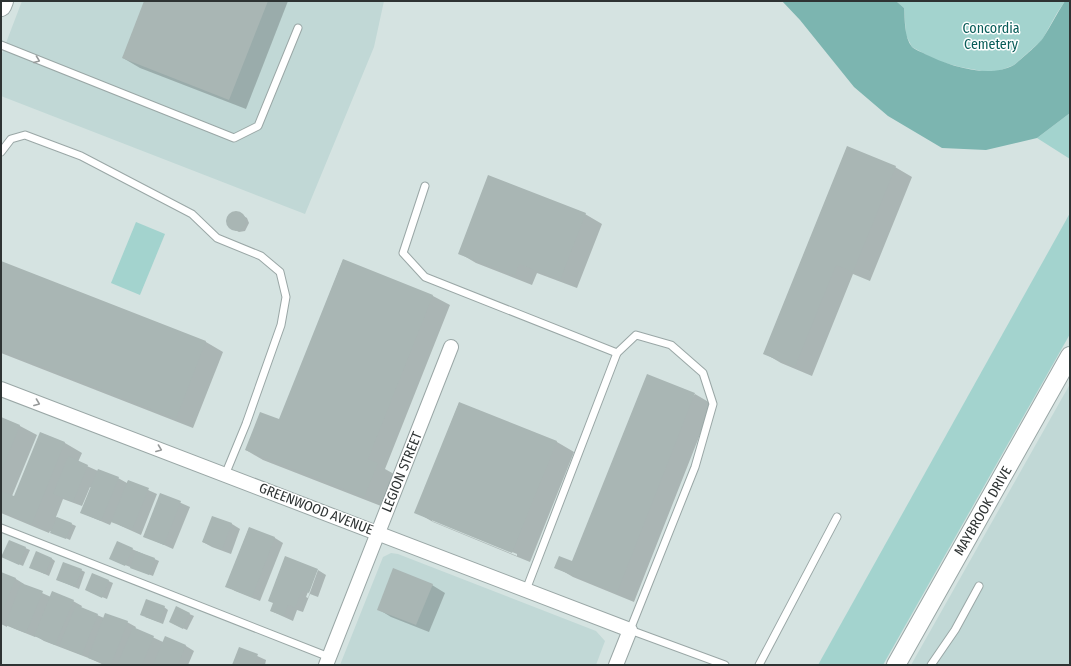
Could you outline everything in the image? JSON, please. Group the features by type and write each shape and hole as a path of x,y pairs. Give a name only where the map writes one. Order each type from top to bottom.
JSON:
{"main road":[{"path":"1,6 3,1"}],"street":[{"name":"LEGION STREET","path":"327,661 452,347"},
{"name":"MAYBROOK DRIVE","path":"896,665 1070,356"},
{"name":"GREENWOOD AVENUE","path":"1,389 630,630"},
{"path":"616,665 630,630"}],"lane":[{"path":"1,45 234,138 258,126 298,28"},
{"path":"1,152 11,139 25,135 81,156 192,214 217,238 261,256 280,272 286,297 281,326 246,424 225,475"},
{"path":"425,186 403,253 425,277 617,353"},
{"path":"526,590 617,353 636,335 671,346 703,373 713,404 694,467 630,630 725,665"},
{"path":"759,665 837,517"},
{"path":"1,528 327,661"},
{"path":"931,665 955,630 979,586"}],"shaded area":[{"path":"22,1 384,1 374,47 305,214 1,96 1,56"},
{"path":"782,1 896,1 904,8 906,33 909,43 913,48 946,63 969,69 993,71 1014,65 1038,44 1065,1 1070,1 1070,113 1037,138 986,150 942,148 888,116 854,87 800,20"},
{"path":"1070,384 1070,665 911,665"},
{"path":"391,553 398,554 596,631 605,641 596,665 340,665 383,557"}],"green space":[{"name":"Concordia Cemetery","path":"896,1 1065,1 1042,40 1014,65 996,72 960,67 938,61 912,47 906,35 904,8"},
{"path":"1070,113 1070,159 1037,138"},
{"path":"1070,213 1070,334 883,665 818,665"},
{"path":"136,222 165,234 140,295 111,283"}],"building":[{"path":"144,1 268,1 229,100 122,58"},
{"path":"847,146 896,166 853,272 836,265 795,367 763,354"},
{"path":"488,175 586,213 560,280 519,264 515,276 458,254"},
{"path":"236,211 243,214 246,221 243,228 236,231 229,228 226,221 229,214"},
{"path":"343,259 433,295 368,459 378,463 364,497 245,450 260,412 279,419"},
{"path":"1,261 206,341 176,419 1,351"},
{"path":"647,374 695,393 617,593 554,568 559,556 572,561"},
{"path":"459,402 557,441 512,553 414,513"},
{"path":"1,417 20,425 1,472"},
{"path":"40,432 65,442 32,524 1,511 1,491 14,496"},
{"path":"68,456 88,465 73,502 53,494"},
{"path":"98,469 119,477 101,521 80,513"},
{"path":"128,480 149,488 132,530 111,522"},
{"path":"160,493 181,501 164,545 143,537"},
{"path":"212,516 232,523 222,550 202,542"},
{"path":"57,517 72,523 66,539 50,533"},
{"path":"249,527 275,537 252,597 225,587"},
{"path":"9,540 26,547 19,565 1,557"},
{"path":"117,541 133,548 125,566 109,559"},
{"path":"36,551 52,558 45,574 29,568"},
{"path":"136,551 155,558 149,575 130,568"},
{"path":"285,556 318,569 309,593 302,590 295,608 288,605 284,616 270,611 273,603 268,601"},
{"path":"63,562 82,569 75,587 56,580"},
{"path":"393,568 433,584 416,625 377,610"},
{"path":"1,572 16,578 1,614"},
{"path":"92,573 109,580 102,598 85,590"},
{"path":"21,583 43,591 26,633 5,625"},
{"path":"52,591 74,600 55,645 34,636"},
{"path":"146,599 165,606 159,622 140,615"},
{"path":"76,605 98,614 82,655 59,646"},
{"path":"176,606 190,613 183,629 169,622"},
{"path":"105,613 128,621 111,665 106,665 88,658"},
{"path":"133,627 154,636 142,665 117,665"},
{"path":"165,636 186,645 178,665 153,665"},
{"path":"239,647 258,654 254,665 232,665"}]}
